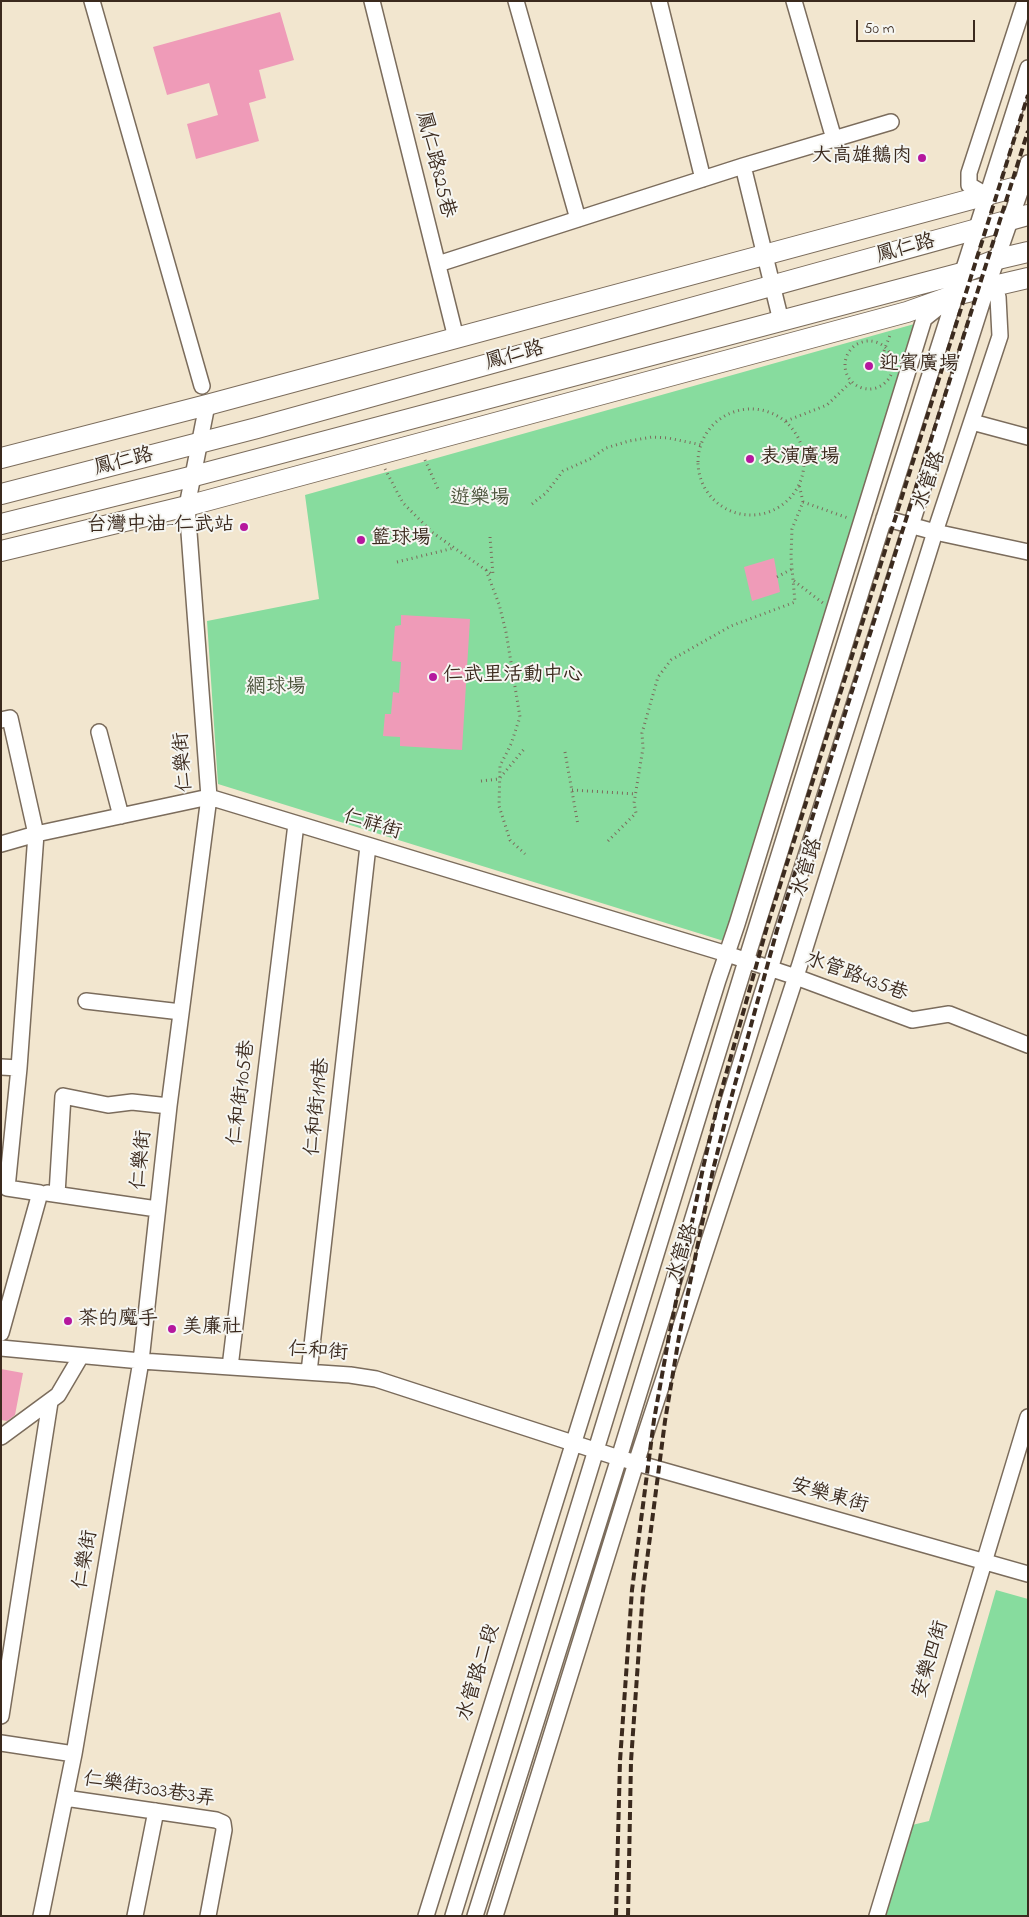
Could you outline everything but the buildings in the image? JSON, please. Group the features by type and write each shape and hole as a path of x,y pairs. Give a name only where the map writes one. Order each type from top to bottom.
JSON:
{"main road":[{"name":"鳳仁路","path":"1,458 204,396 456,338 988,196 1026,183"},
{"name":"鳳仁路","path":"1,494 200,444 1019,218"},
{"name":"鳳仁路","path":"1,524 194,476 781,321 962,273 1028,252"},
{"path":"1,551 187,506 907,312 956,295 1028,278"}],"street":[{"path":"92,1 204,396"},
{"name":"鳳仁路825巷","path":"372,1 456,338"},
{"path":"516,1 578,218"},
{"path":"659,1 703,179"},
{"path":"794,1 834,139"},
{"path":"988,196 969,185 968,173 1025,1"},
{"name":"水管路","path":"596,1451 884,518 1028,68"},
{"path":"438,264 742,166 891,122"},
{"name":"水管路","path":"619,1458 771,968 988,287 998,260 1019,218 1028,163"},
{"path":"742,166 781,321"},
{"name":"水管路","path":"636,1463 796,977 935,532 1000,336 998,297 988,287"},
{"path":"573,1443 924,319 956,295"},
{"name":"仁樂街","path":"41,1916 74,1754 140,1361 169,1106 208,797 187,506 200,444 204,396"},
{"path":"972,422 1028,437"},
{"path":"884,518 935,532 1028,552"},
{"path":"1,720 10,718 36,834 19,1068 7,1188 157,1209"},
{"path":"100,732 121,816"},
{"name":"仁祥街","path":"1,844 36,834 208,797 727,954"},
{"name":"仁和街105巷","path":"230,1367 296,824"},
{"name":"仁和街119巷","path":"309,1372 368,846"},
{"name":"水管路435巷","path":"727,954 771,968 912,1020 949,1014 1028,1044"},
{"path":"86,1001 181,1012"},
{"path":"1,1066 19,1068"},
{"path":"57,1194 63,1096 108,1106 132,1102 169,1106"},
{"path":"1,1333 40,1193"},
{"name":"仁和街","path":"1,1348 140,1361 309,1372 376,1379 619,1458"},
{"path":"1,1437 58,1395 81,1356"},
{"path":"1,1716 50,1402"},
{"name":"安樂四街","path":"877,1916 1028,1417"},
{"name":"水管路二段","path":"426,1916 573,1443"},
{"path":"453,1916 596,1451"},
{"path":"475,1916 619,1458"},
{"name":"安樂東街","path":"619,1458 1028,1574"},
{"path":"495,1916 636,1463"},
{"path":"1,1743 74,1754"},
{"name":"仁樂街303巷3弄","path":"65,1798 216,1820 223,1824 224,1830 208,1916"},
{"path":"135,1916 156,1811"}],"path":[{"path":"885,349 891,332"},
{"path":"871,340 879,343 893,361 890,376 886,383 880,387 865,389 851,382 846,375 844,367 849,351 863,341 871,340"},
{"path":"786,421 826,405 851,382"},
{"path":"760,409 773,413 786,421 801,443 804,457 803,471 799,484 782,505 770,511 743,514 730,510 708,492 702,480 699,467 702,445 710,428 732,412 760,409"},
{"path":"532,504 546,493 563,472 590,459 606,448 652,437 668,438 702,445"},
{"path":"422,453 438,489"},
{"path":"382,464 403,503 432,533 493,575 490,537"},
{"path":"608,841 636,813 634,803 644,748 642,733 658,677 671,660 731,626 795,602 792,569 792,529 803,502 799,484"},
{"path":"803,502 854,520"},
{"path":"397,562 454,548"},
{"path":"777,578 792,569"},
{"path":"486,570 499,604 506,632 520,717 511,744 500,766 498,806 510,840 525,854"},
{"path":"793,580 827,606"},
{"path":"481,781 499,779 525,748"},
{"path":"565,752 578,825"},
{"path":"572,790 636,794"}],"green space":[{"path":"925,321 727,942 218,784 207,621 319,599 305,495"},
{"path":"996,1590 1028,1599 1028,1916 886,1916 912,1825 929,1821"}],"railway":[{"path":"616,1916 620,1761 632,1590 654,1420 703,1168 718,1103 767,927 1028,95"},
{"path":"628,1916 631,1761 643,1591 665,1421 679,1337 713,1170 777,930 1028,131"}],"place":[{"name":"大高雄鵝肉","path":"922,158"},
{"name":"迎賓廣場","path":"869,366"},
{"name":"表演廣場","path":"750,459"},
{"name":"台灣中油-仁武站","path":"244,527"},
{"name":"籃球場","path":"361,540"},
{"name":"仁武里活動中心","path":"433,677"},
{"name":"茶的魔手","path":"68,1321"},
{"name":"美廉社","path":"172,1329"}],"park label":[{"name":"遊樂場","path":"480,500"},
{"name":"網球場","path":"276,689"}]}
